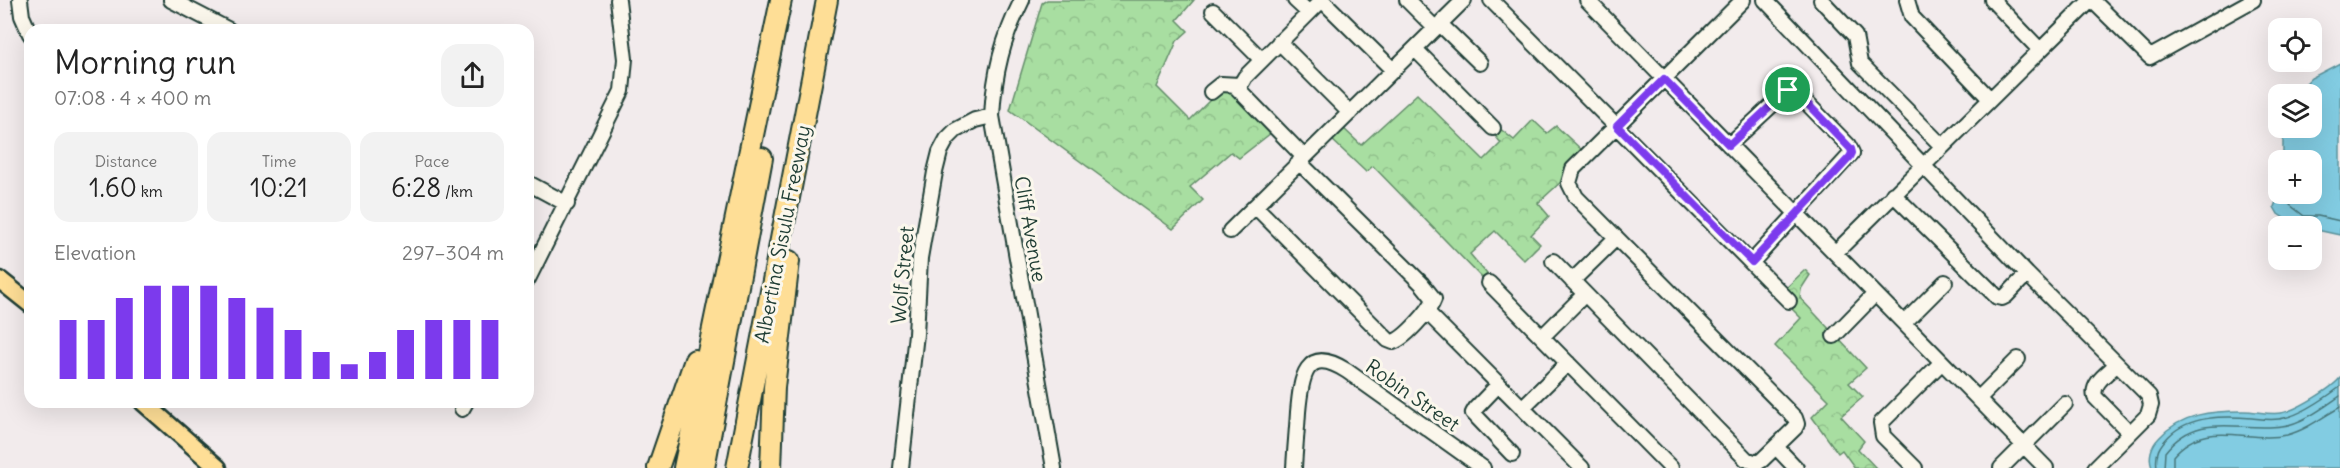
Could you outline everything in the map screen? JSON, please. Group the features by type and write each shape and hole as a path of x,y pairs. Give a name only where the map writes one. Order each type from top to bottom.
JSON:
{"highway":[{"path":"684,468 782,0"},
{"name":"Albertina Sisulu Freeway","path":"704,468 792,0"},
{"name":"Albertina Sisulu Freeway","path":"737,468 827,0"},
{"path":"771,468 774,387 801,161 801,139"},
{"path":"658,468 696,356 738,183 752,143"}],"main road":[{"path":"0,280 24,299"},
{"path":"150,408 218,468"}],"street":[{"path":"20,0 26,24"},
{"path":"171,0 217,24"},
{"path":"534,267 622,91 625,71 618,0"},
{"name":"Cliff Avenue","path":"1022,0 1003,42 997,68 992,116 1054,468"},
{"path":"1295,0 1309,14"},
{"path":"1256,206 1388,340 1393,342 1402,338 1427,312 1434,299 1431,294 1240,93 1239,85 1322,0 1393,70"},
{"path":"1407,0 1480,63"},
{"path":"1230,231 1464,0"},
{"path":"1491,0 1788,301"},
{"path":"1553,261 1746,459 1757,463 1795,428 1797,424 1795,418 1576,197 1569,183 1574,169 1743,0"},
{"path":"1765,0 2151,400 2148,415 2095,468"},
{"path":"1821,0 1855,36 1860,63 1942,146"},
{"path":"1906,0 1912,17 1990,99"},
{"path":"1992,0 2040,50"},
{"path":"1835,253 2091,0 2150,57 2253,0"},
{"path":"1596,3 1664,79 2046,468"},
{"path":"1213,11 1262,60"},
{"path":"1280,42 1350,113"},
{"path":"1415,49 1493,128"},
{"path":"1211,92 1221,84 1239,85"},
{"path":"1729,145 1788,90 1798,94 1848,145 1852,153 1752,262"},
{"name":"Wolf Street","path":"901,468 916,334 920,258 934,172 940,152 947,139 956,130 975,120 992,116"},
{"path":"534,186 567,204"},
{"path":"1893,194 1997,297 2006,296 2027,274"},
{"path":"1572,280 1616,238"},
{"path":"1904,323 1944,282"},
{"path":"1489,283 1671,468"},
{"path":"1542,337 1585,294"},
{"path":"1834,336 1875,294"},
{"path":"1427,312 1582,468"},
{"path":"1978,399 2018,359"},
{"name":"Robin Street","path":"1294,468 1301,381 1308,367 1318,361 1333,363 1340,367 1483,468"},
{"path":"1915,468 1883,436 1881,423 1942,362"},
{"path":"1522,408 1568,363"},
{"path":"2117,364 2095,386 2093,393 2130,433"},
{"path":"1499,384 1473,413 1512,454"},
{"path":"2001,468 2065,404"},
{"path":"1776,447 1796,468"}],"green space":[{"path":"1047,0 1194,0 1177,20 1188,31 1177,41 1157,87 1190,120 1221,89 1230,90 1271,133 1239,158 1231,152 1190,187 1203,200 1173,229 1010,110 1042,3"},
{"path":"1417,94 1484,160 1501,143 1493,133 1499,128 1514,140 1533,120 1547,133 1556,126 1583,151 1564,179 1538,203 1549,216 1531,235 1540,244 1524,260 1495,231 1470,254 1487,274 1483,279 1373,166 1366,172 1330,138 1341,126 1361,145"},
{"path":"1805,270 1810,275 1801,289 1800,298 1866,368 1849,383 1863,397 1841,416 1864,441 1858,449 1876,468 1855,468 1842,450 1838,453 1812,417 1829,400 1775,346 1801,318 1786,303 1787,287"}],"water":[{"path":"2340,63 2340,235 2322,231 2322,216 2281,216 2274,207 2275,204 2322,204 2322,150 2283,150 2283,138 2322,138 2322,84 2305,84 2311,78"},
{"path":"2340,378 2340,468 2152,468 2150,456 2154,445 2168,430 2187,418 2220,412 2281,413 2312,399"}],"route":[{"path":"1664,79 1729,145 1788,90 1798,94 1848,145 1852,153 1752,262 1617,126 1664,79"}]}
